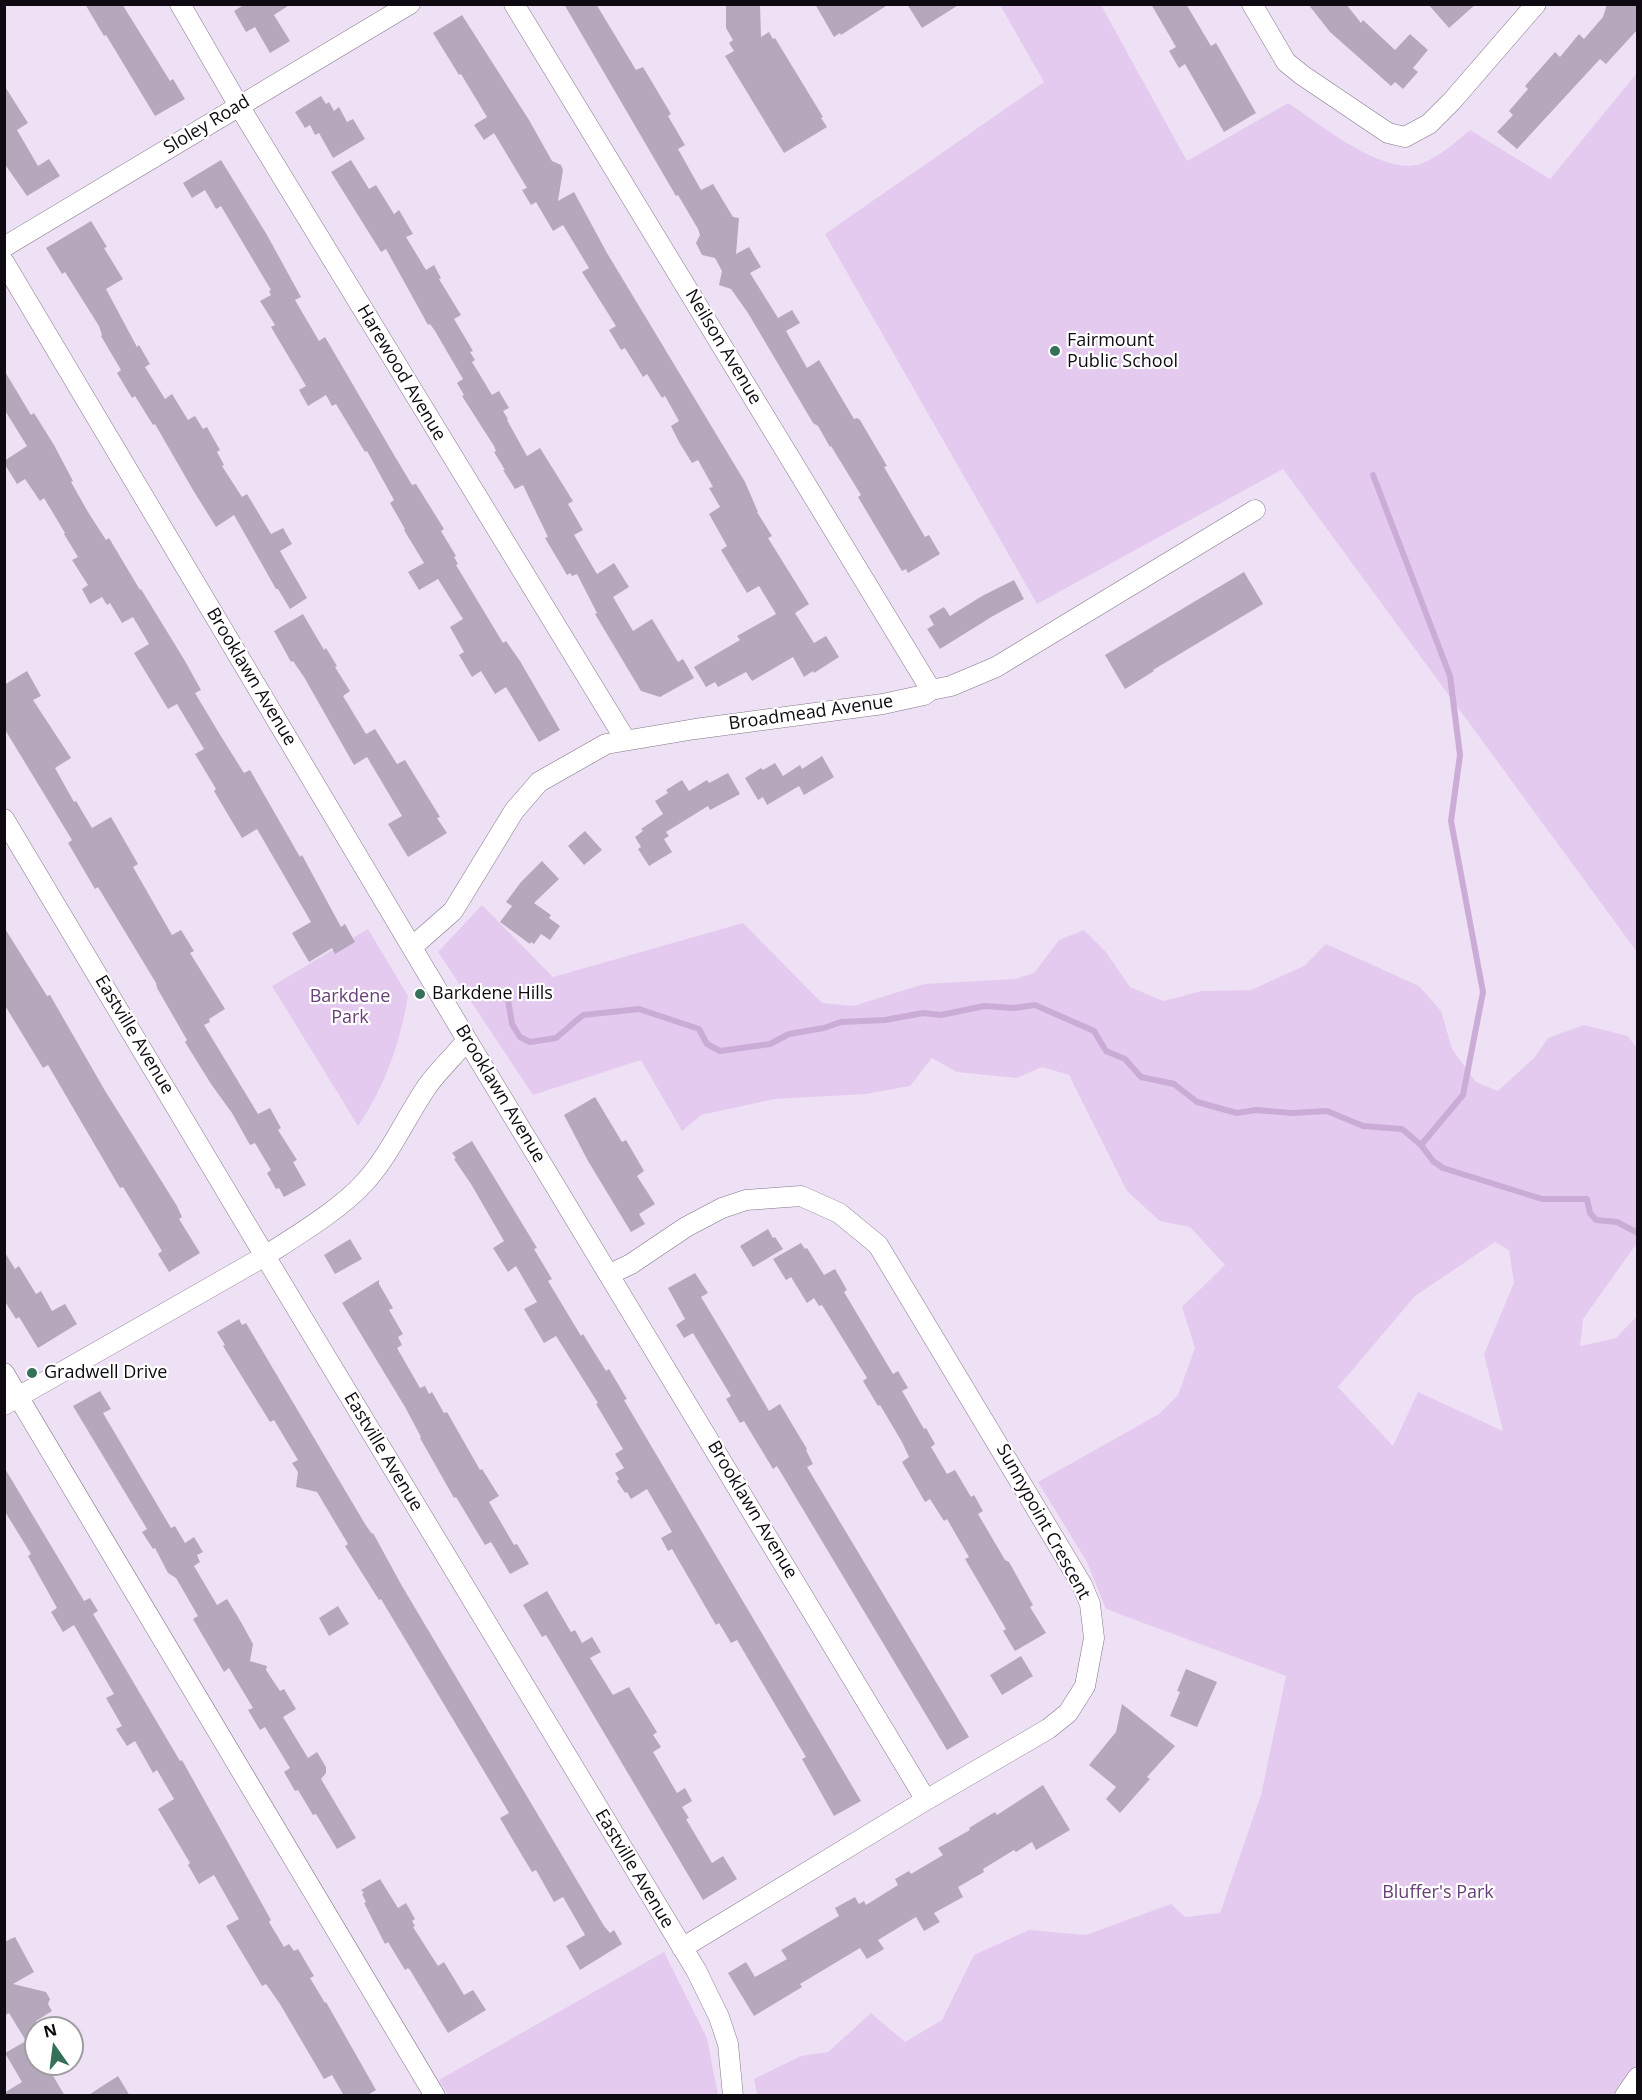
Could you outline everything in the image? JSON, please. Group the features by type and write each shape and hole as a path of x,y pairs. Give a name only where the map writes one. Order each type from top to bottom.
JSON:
{"street":[{"name":"Harewood Avenue","path":"180,4 239,106 625,739"},
{"name":"Sloley Road","path":"4,247 410,4"},
{"name":"Neilson Avenue","path":"514,4 931,690"},
{"path":"1252,4 1286,62 1388,133 1405,137 1430,124 1536,4"},
{"name":"Brooklawn Avenue","path":"4,262 467,1040 926,1800"},
{"name":"Broadmead Avenue","path":"412,947 453,911 514,811 539,782 606,744 625,739 883,704 951,686 996,667 1255,510"},
{"name":"Eastville Avenue","path":"4,819 696,1970 728,2044 733,2096"},
{"path":"11,1401 265,1256 348,1198 365,1182 391,1147 429,1084 467,1040"},
{"name":"Sunnypoint Crescent","path":"610,1274 631,1264 713,1212 746,1200 801,1196 839,1213 878,1245 1026,1488 1082,1585 1090,1604 1094,1638 1085,1686 1068,1713 1048,1729 682,1948"},
{"path":"4,1372 11,1401 435,2096"},
{"path":"1624,2096 1638,2077"}],"green space":[{"path":"1000,5 1101,5 1187,161 1288,103 1352,146 1370,156 1388,162 1405,166 1420,164 1434,158 1470,130 1550,179 1637,73 1637,952 1283,469 1037,604 825,234 1044,82"},
{"name":"Bluffer's Park","path":"482,905 553,977 743,923 822,1003 853,1006 924,984 1015,979 1034,973 1059,940 1084,930 1106,952 1130,987 1163,1001 1202,991 1251,990 1304,966 1326,944 1419,986 1441,1011 1452,1049 1476,1082 1498,1091 1534,1058 1548,1038 1584,1025 1628,1036 1638,1050 1637,1243 1583,1319 1580,1346 1616,1338 1637,1316 1637,2095 757,2095 754,2079 801,2056 828,2052 871,2013 905,2042 942,2020 974,1955 1029,1930 1086,1935 1171,1904 1185,1917 1220,1913 1261,1795 1286,1676 1106,1609 1087,1562 1038,1482 1159,1414 1178,1395 1195,1348 1182,1307 1225,1265 1190,1227 1160,1221 1127,1191 1069,1075 1042,1067 1017,1078 957,1072 932,1058 910,1086 866,1094 775,1099 701,1115 682,1131 641,1060 533,1095 438,952","holes":["1495,1242 1509,1250 1514,1283 1484,1354 1503,1431 1418,1392 1393,1446 1338,1387 1415,1296"]},
{"name":"Barkdene Park","path":"368,929 408,996 401,1031 384,1080 358,1126 272,986"},
{"path":"664,1952 707,2038 718,2095 448,2095 439,2080"}],"building":[{"path":"85,4 122,4 170,81 173,79 185,99 155,116"},
{"path":"245,4 291,4 274,15 290,41 270,53 255,27 246,32 234,11"},
{"path":"564,4 596,4 636,70 643,67 671,114 668,116 685,145 678,149 701,190 713,184 733,217 739,218 736,254 749,247 761,267 750,273 778,318 792,310 800,323 786,331 807,368 819,360 854,419 860,420 887,466 884,467 925,537 929,535 940,554 908,573 906,569 902,571 858,497 861,495 818,426 813,423 748,313 731,289 719,285 722,271 715,258 702,255 696,243 700,235 698,229 678,195 676,196"},
{"path":"726,4 760,4 761,37 769,32 773,39 775,38 827,127 784,153 725,56 734,51 729,43 733,40 726,28"},
{"path":"815,4 889,4 841,35 840,33 834,37"},
{"path":"907,4 960,4 922,28"},
{"path":"1151,4 1186,4 1211,46 1216,43 1256,113 1224,132 1185,64 1179,68 1169,51 1176,47"},
{"path":"1308,4 1346,4 1361,23 1363,20 1395,50 1410,34 1428,50 1413,68 1418,72 1403,89 1395,82 1391,86 1330,32"},
{"path":"1428,4 1476,4 1449,28"},
{"path":"1607,4 1638,4 1638,29 1606,64 1600,59 1517,149 1497,132 1513,115 1509,111 1528,89 1525,86 1555,52 1560,57 1579,34 1584,39 1603,17"},
{"path":"462,15 529,120 552,161 561,165 563,170 558,201 574,192 607,253 745,482 757,512 772,536 768,538 809,604 795,613 814,643 826,636 839,657 814,673 813,671 804,677 793,657 752,681 746,672 718,687 715,682 706,687 694,667 740,640 737,636 776,614 759,586 747,593 721,550 727,546 709,514 720,507 709,488 713,487 698,460 692,463 679,442 671,426 679,421 665,396 662,398 647,374 643,377 625,348 621,350 609,330 616,326 582,272 589,268 563,225 553,231 536,202 531,205 522,190 527,188 494,133 484,140 474,125 487,117 433,33"},
{"path":"4,85 28,123 17,130 38,166 49,159 60,176 27,196 4,163"},
{"path":"321,96 326,104 329,102 334,111 339,107 347,122 353,119 365,139 333,158 319,133 315,135 310,125 305,128 295,112"},
{"path":"221,160 267,235 301,297 295,300 319,341 325,337 412,485 416,484 444,529 441,531 456,556 454,557 458,564 456,565 503,643 506,641 520,661 560,730 539,742 506,687 495,694 481,671 472,677 459,655 464,652 450,627 463,619 438,579 419,590 408,572 424,563 390,503 394,500 367,451 365,452 336,404 332,406 326,395 308,406 299,390 306,386 271,327 275,325 260,301 271,295 269,291 271,290 221,206 216,209 205,190 192,198 183,183"},
{"path":"351,160 369,189 376,185 394,214 399,210 413,234 406,237 426,270 434,265 441,278 439,279 461,315 454,319 473,351 470,352 475,360 472,362 492,395 499,391 509,408 503,411 527,456 540,448 573,501 568,504 583,530 574,535 597,574 614,563 629,587 613,597 633,631 652,619 678,662 683,659 694,678 660,697 641,691 595,614 597,613 577,574 567,575 545,538 548,537 523,485 515,489 503,470 505,470 494,452 496,451 494,446 462,396 464,395 457,383 463,379 435,331 430,324 428,325 386,249 381,252 331,172"},
{"path":"91,221 123,279 106,289 137,347 139,345 150,364 145,367 165,399 172,394 188,420 195,416 203,429 207,427 220,450 217,452 224,465 222,466 242,497 247,494 271,534 283,528 292,544 280,551 307,598 290,609 234,515 216,527 155,424 153,425 135,396 132,398 117,373 121,370 101,336 99,326 65,272 62,274 46,248"},
{"path":"4,370 31,415 34,413 54,445 88,512 106,540 109,538 185,661 201,690 195,693 222,738 244,773 250,770 300,857 302,855 341,927 345,924 355,942 335,954 332,948 309,962 292,933 311,922 257,829 242,838 214,791 216,789 195,754 204,749 177,704 168,709 134,653 149,644 133,617 122,623 110,603 107,605 102,597 90,604 82,589 88,585 72,560 78,557 44,498 40,501 25,479 17,484 4,463 27,446 4,409"},
{"path":"1244,572 1263,604 1125,689 1105,655"},
{"path":"1014,580 1024,599 940,649 927,629 934,625 929,616 944,607 950,616"},
{"path":"303,614 324,650 326,648 337,666 335,667 350,691 343,696 366,734 375,729 397,764 405,760 440,817 437,818 447,833 408,857 388,824 402,816 367,757 354,765 304,677 293,661 291,662 274,631"},
{"path":"27,671 41,696 33,700 71,758 55,768 74,802 76,801 92,828 111,817 138,864 133,867 172,935 181,930 194,951 190,953 225,1009 204,1025 258,1114 270,1108 281,1128 278,1130 297,1160 293,1162 306,1185 284,1197 279,1188 276,1189 267,1173 271,1170 255,1143 250,1145 232,1113 185,1042 187,1040 156,983 98,887 95,889 68,843 72,840 4,728 4,685"},
{"path":"822,756 834,777 804,795 799,786 767,805 763,797 758,800 745,778 775,763 783,776 800,765 802,769"},
{"path":"728,773 740,794 710,810 708,806 666,832 669,836 664,839 672,852 649,866 638,849 641,847 635,837 643,831 641,829 663,814 655,801 668,793 666,790 682,780 689,791 707,780 709,783"},
{"path":"585,831 602,850 584,865 568,846"},
{"path":"542,861 559,879 534,903 551,915 549,918 560,926 550,940 541,934 534,944 531,942 530,944 500,922 512,906 506,902 521,882"},
{"path":"4,927 47,996 50,995 104,1089 177,1206 182,1217 179,1219 200,1253 169,1272 158,1254 162,1251 123,1187 120,1188 48,1065 43,1068 4,1004"},
{"path":"595,1097 622,1142 626,1140 644,1171 637,1176 655,1204 639,1214 645,1224 631,1232 588,1161 564,1115"},
{"path":"472,1141 537,1248 534,1249 552,1279 548,1281 581,1336 583,1334 606,1371 609,1369 627,1399 624,1400 861,1801 834,1816 802,1759 806,1757 737,1640 731,1643 719,1623 716,1625 672,1549 668,1551 661,1538 672,1532 647,1489 631,1499 617,1481 619,1479 615,1473 624,1468 615,1454 623,1449 596,1404 598,1403 556,1336 544,1343 524,1309 537,1302 516,1266 508,1272 493,1248 504,1241 454,1159 456,1158 452,1153"},
{"path":"768,1229 783,1249 753,1267 740,1246"},
{"path":"350,1239 362,1259 335,1274 324,1255"},
{"path":"801,1243 805,1249 807,1248 824,1275 835,1269 847,1290 844,1292 893,1374 898,1371 908,1388 902,1391 935,1444 931,1447 947,1474 955,1470 971,1497 974,1495 983,1511 978,1514 1033,1605 1030,1607 1046,1633 1015,1651 1003,1631 1006,1629 965,1559 969,1557 947,1519 944,1521 930,1499 925,1502 902,1462 909,1457 902,1442 863,1381 867,1378 822,1305 819,1306 814,1298 807,1303 791,1277 786,1280 773,1259"},
{"path":"4,1251 15,1269 19,1266 36,1294 41,1291 52,1311 65,1304 77,1324 38,1348 19,1317 16,1319 4,1300"},
{"path":"695,1273 708,1293 701,1297 769,1411 780,1404 807,1449 813,1464 807,1467 969,1737 947,1750 777,1466 773,1469 744,1421 740,1423 726,1399 731,1396 693,1333 684,1338 676,1325 685,1319 668,1288"},
{"path":"379,1280 393,1308 389,1310 403,1334 398,1337 402,1345 397,1348 420,1388 425,1386 429,1394 432,1392 444,1413 447,1412 480,1470 482,1469 499,1496 489,1502 514,1545 517,1544 529,1564 510,1574 491,1542 485,1545 456,1497 454,1498 405,1407 342,1303"},
{"path":"239,1319 242,1325 246,1323 365,1524 373,1533 402,1586 604,1926 610,1933 614,1930 622,1944 580,1970 566,1946 585,1935 563,1897 554,1902 536,1870 532,1872 500,1818 509,1813 381,1599 379,1600 345,1546 348,1544 317,1492 296,1487 298,1472 292,1463 298,1460 274,1420 270,1422 223,1346 225,1345 217,1332"},
{"path":"100,1391 111,1409 103,1413 171,1528 175,1526 185,1543 194,1537 203,1552 197,1555 200,1562 194,1566 217,1605 227,1599 241,1622 253,1644 250,1661 267,1666 266,1670 280,1691 284,1689 296,1709 283,1717 308,1758 317,1752 326,1767 326,1773 321,1779 356,1838 337,1849 316,1814 313,1815 298,1790 295,1791 284,1772 290,1768 265,1727 260,1730 248,1710 253,1708 229,1668 224,1672 193,1619 198,1616 176,1578 168,1573 155,1548 153,1549 142,1532 147,1529 73,1406"},
{"path":"4,1467 84,1601 90,1598 98,1611 93,1614 180,1761 182,1760 284,1947 289,1944 294,1951 298,1949 314,1976 310,1978 376,2090 366,2096 344,2096 332,2075 324,2079 280,2004 266,1984 262,1986 226,1926 239,1919 214,1875 199,1884 188,1865 190,1863 158,1809 174,1799 157,1770 153,1773 135,1741 127,1746 116,1729 122,1726 106,1698 114,1694 74,1625 63,1632 51,1612 57,1608 28,1556 31,1554 4,1510"},
{"path":"547,1591 571,1632 575,1630 582,1643 592,1637 601,1652 590,1658 613,1695 629,1687 657,1732 653,1735 661,1747 653,1752 677,1793 685,1788 692,1801 682,1807 689,1818 686,1819 712,1863 723,1856 737,1879 703,1900 546,1635 542,1637 523,1605"},
{"path":"338,1606 349,1624 329,1636 319,1618"},
{"path":"1021,1656 1033,1676 1002,1695 990,1675"},
{"path":"1186,1669 1217,1682 1197,1727 1170,1716"},
{"path":"1122,1704 1175,1746 1147,1777 1150,1779 1120,1813 1106,1799 1116,1787 1089,1765 1116,1732"},
{"path":"1043,1785 1070,1830 1036,1850 1032,1842 1016,1852 1014,1850 983,1869 984,1872 958,1887 963,1897 934,1913 940,1922 924,1931 916,1917 878,1940 884,1949 867,1959 860,1948 800,1984 802,1987 754,2016 728,1973 746,1962 755,1977 787,1959 781,1950 839,1916 835,1908 855,1897 859,1904 864,1901 866,1905 898,1885 895,1879 909,1871 911,1874 943,1855 938,1848 970,1830 969,1828 995,1812 997,1815"},
{"path":"380,1879 398,1908 406,1903 415,1919 412,1921 415,1926 413,1927 438,1966 444,1962 464,1995 473,1990 486,2010 448,2033 410,1970 408,1968 405,1970 388,1942 385,1944 364,1903 366,1902 362,1894 364,1893 361,1890"},
{"path":"15,1937 34,1972 13,1984 46,1992 50,1999 48,2004 52,2011 44,2016 24,2016 24,2038 9,2013 4,2016 4,1942"},
{"path":"24,2042 24,2076 53,2076 65,2096 4,2096 4,2093 22,2082 5,2053"},
{"path":"118,2076 130,2096 87,2096"}],"waterway":[{"path":"1373,475 1450,676 1460,755 1451,821 1483,992 1463,1095 1421,1145"},
{"path":"507,994 512,1024 520,1037 530,1042 556,1038 583,1015 639,1009 699,1029 707,1044 720,1051 770,1044 789,1034 824,1028 841,1022 885,1020 923,1013 941,1015 984,1006 1014,1008 1035,1005 1094,1031 1106,1051 1125,1059 1141,1077 1174,1084 1197,1102 1237,1113 1256,1110 1292,1113 1327,1111 1363,1126 1402,1129 1421,1145 1433,1161 1443,1168 1542,1199 1587,1199 1590,1213 1596,1220 1617,1222 1638,1233"}],"place":[{"name":"Fairmount Public School","path":"1055,351"},
{"name":"Barkdene Hills","path":"420,994"},
{"name":"Gradwell Drive","path":"32,1373"}]}
